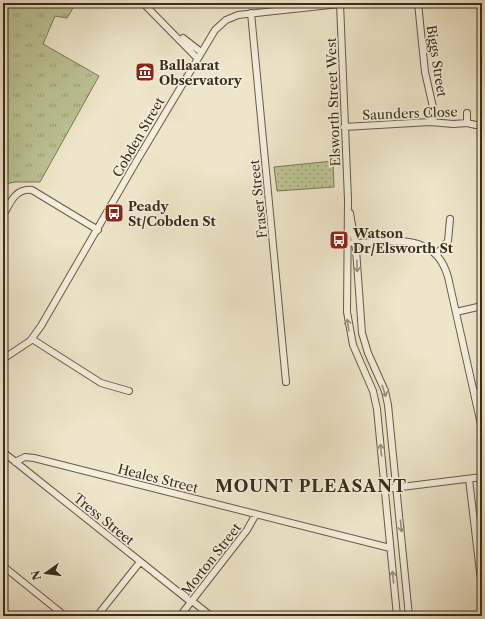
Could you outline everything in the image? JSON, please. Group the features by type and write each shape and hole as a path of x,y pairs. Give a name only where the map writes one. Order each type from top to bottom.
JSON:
{"street":[{"path":"144,3 199,55"},
{"name":"Cobden Street","path":"3,359 32,339 98,230 215,30 234,16 349,3"},
{"name":"Biggs Street","path":"418,3 425,72 433,109 433,122"},
{"name":"Elsworth Street West","path":"340,4 348,200 346,243 346,300 348,325 355,352 368,380 376,404 397,616"},
{"name":"Fraser Street","path":"251,13 286,382"},
{"path":"467,113 467,123"},
{"name":"Saunders Close","path":"344,127 433,122 450,124 467,123 476,125"},
{"path":"3,216 15,196 24,190 34,191 98,230"},
{"name":"Elsworth Street West","path":"348,200 355,243 361,327 368,354 381,381 386,397 397,488 408,616"},
{"path":"436,255 448,241 450,219"},
{"path":"346,243 412,242 424,246 436,255 447,274 482,429"},
{"path":"456,312 482,306"},
{"path":"32,339 101,383 129,391"},
{"path":"474,393 482,391"},
{"name":"Tress Street","path":"3,452 140,562 211,616"},
{"name":"Heales Street","path":"15,462 23,457 31,457 390,548"},
{"path":"385,489 482,477"},
{"path":"469,479 482,589"},
{"name":"Morton Street","path":"180,616 248,530 256,514"},
{"path":"97,616 140,562"},
{"path":"3,566 65,616"}],"green space":[{"path":"3,3 76,3 67,18 55,16 43,44 99,76 40,182 15,182 5,184 3,190"},
{"path":"333,161 334,187 277,191 274,167"}],"place":[{"name":"Ballaarat Observatory","path":"145,72"},
{"name":"Peady St/Cobden St","path":"114,213"},
{"name":"Watson Dr/Elsworth St","path":"339,240"}],"district":[{"name":"MOUNT PLEASANT","path":"311,486"}]}
